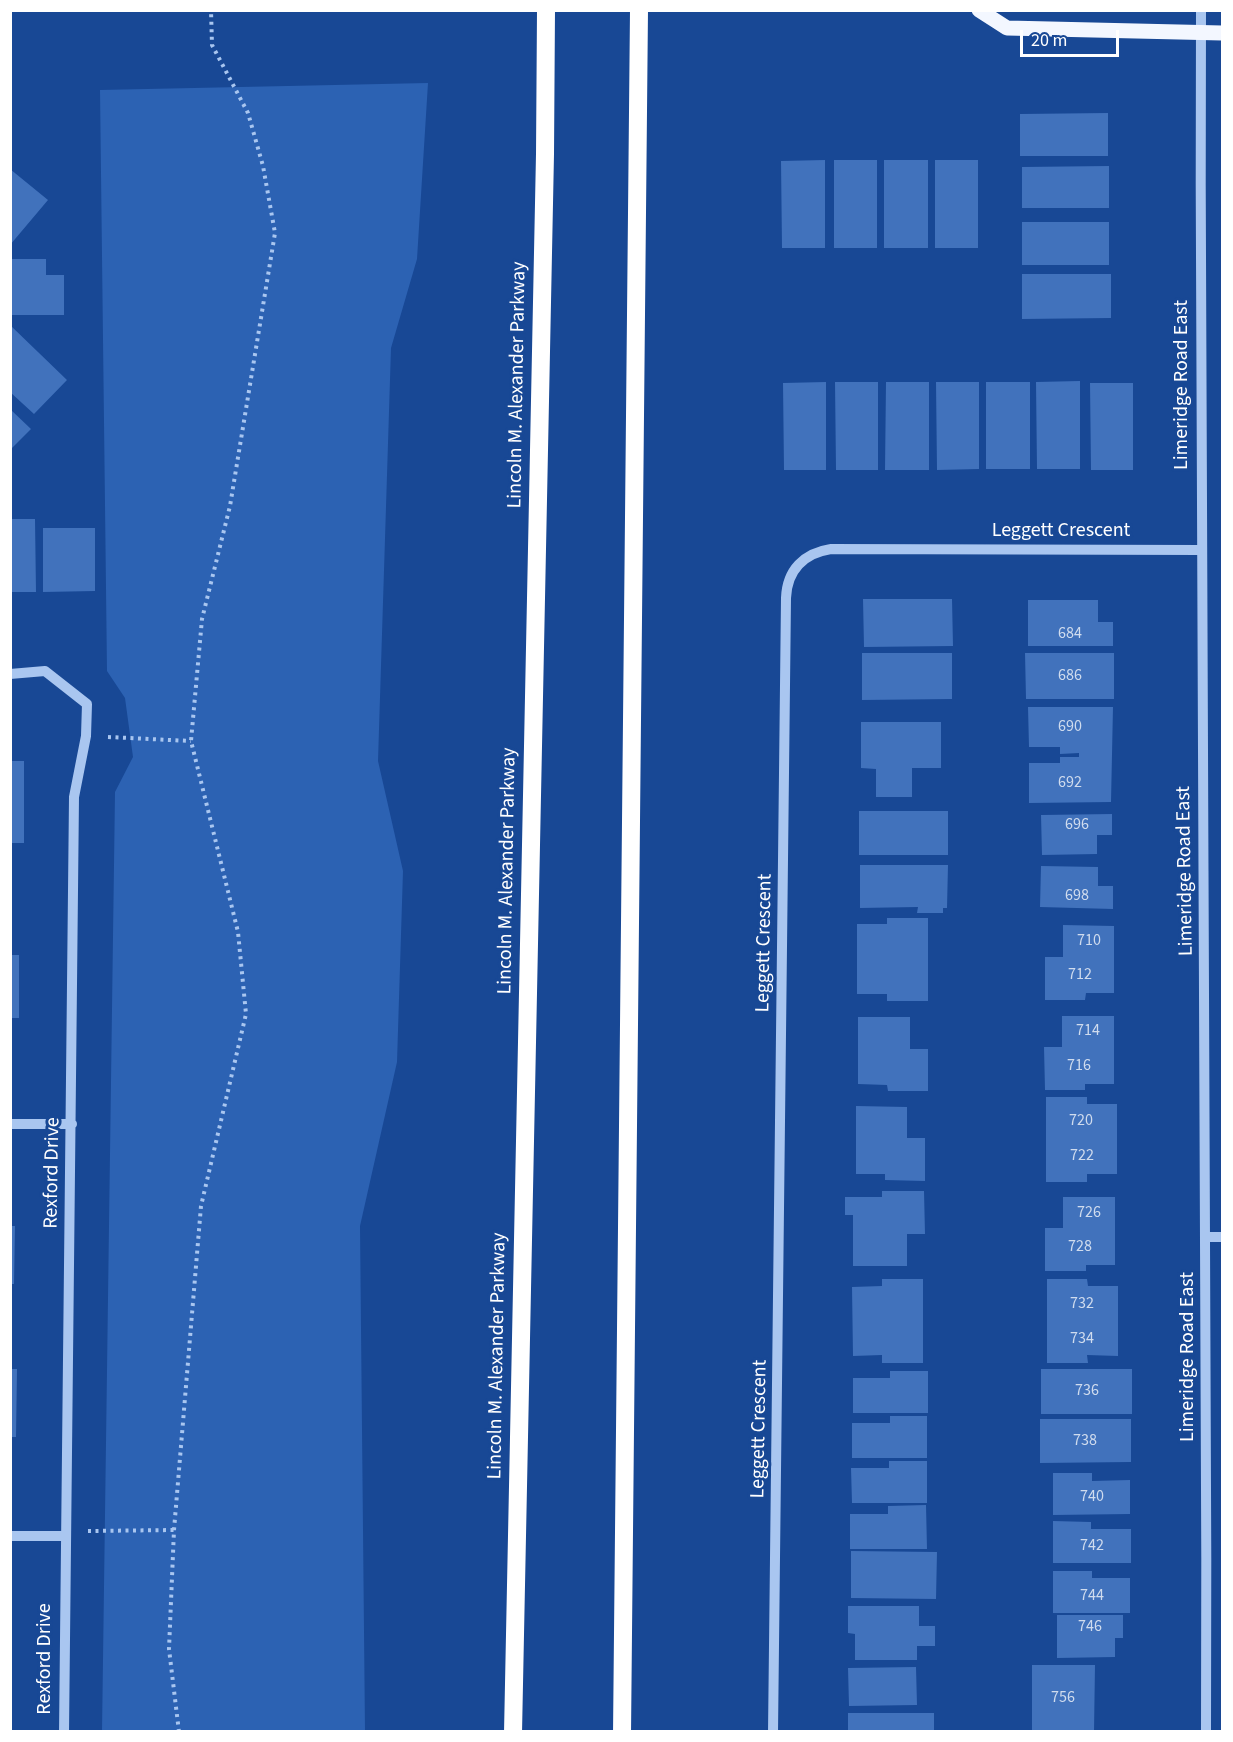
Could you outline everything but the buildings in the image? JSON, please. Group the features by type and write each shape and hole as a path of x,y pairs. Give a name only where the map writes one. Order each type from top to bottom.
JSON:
{"highway":[{"name":"Lincoln M. Alexander Parkway","path":"513,1731 545,166 546,10"},
{"path":"622,1731 639,10"}],"main road":[{"path":"979,10 1007,28 1222,33"}],"street":[{"name":"Limeridge Road East","path":"1201,10 1201,550 1208,1237 1206,1731"},
{"name":"Leggett Crescent","path":"773,1731 786,598 790,576 798,564 810,555 831,549 1201,550"},
{"name":"Rexford Drive","path":"10,675 45,671 87,705 86,736 74,797 72,1124 64,1536 64,1731"},
{"path":"10,1124 72,1124"},
{"path":"1208,1237 1222,1237"},
{"path":"10,1536 64,1536"}],"path":[{"path":"179,1731 169,1649 174,1530 201,1206 246,1014 238,932 191,741 202,619 230,506 275,233 263,166 248,113 212,45 211,10"},
{"path":"86,736 191,741"},
{"path":"64,1536 94,1530 174,1530"}],"shaded area":[{"path":"428,83 417,259 391,348 378,761 403,871 397,1062 360,1226 365,1731 102,1731 115,792 133,757 125,698 107,671 100,90"}]}
